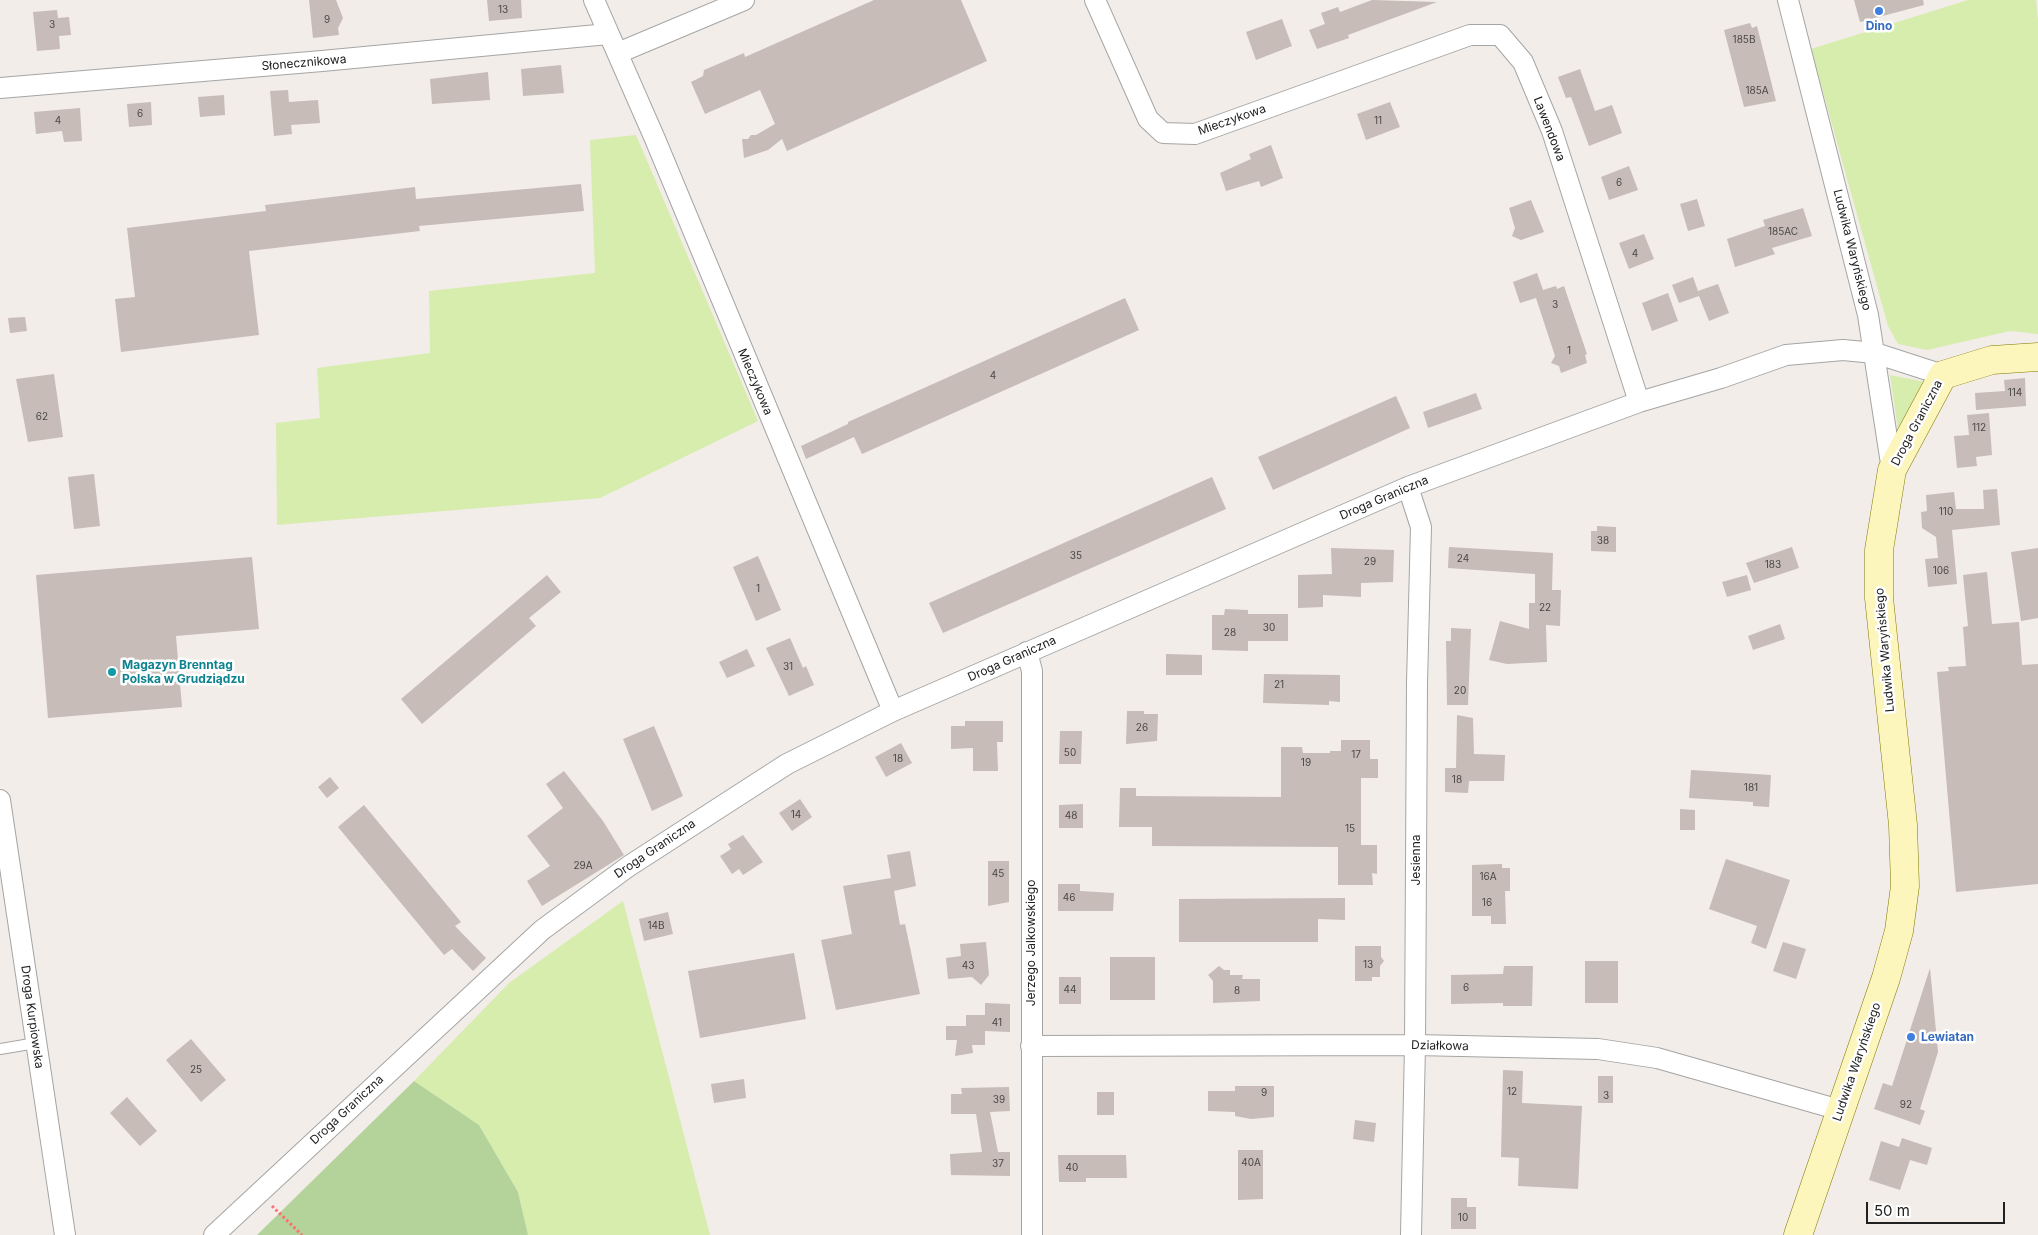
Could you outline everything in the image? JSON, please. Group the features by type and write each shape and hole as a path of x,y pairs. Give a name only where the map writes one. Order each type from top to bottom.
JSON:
{"street":[{"name":"Mieczykowa","path":"594,0 618,53 893,711"},
{"path":"618,53 744,0"},
{"name":"Mieczykowa","path":"1095,0 1148,119 1164,133 1195,134 1329,86"},
{"name":"Ludwika Waryńskiego","path":"1788,0 1829,157 1875,353 1892,470 1879,550 1879,598 1903,825 1905,886 1899,931 1886,978 1798,1235"},
{"name":"Słonecznikowa","path":"0,88 322,61 608,34"},
{"name":"Lawendowa","path":"1329,86 1470,35 1500,35 1523,62 1552,131 1639,402"},
{"name":"Droga Graniczna","path":"214,1235 542,930 629,866 787,764 893,711 1408,487 1639,402 1721,378 1786,355 1843,350 1875,353 1942,375 1992,360 2038,357"},
{"name":"Droga Graniczna","path":"1892,470 1942,375"},
{"name":"Jesienna","path":"1408,487 1421,527 1417,684 1415,1045 1411,1235"},
{"name":"Jerzego Jalkowskiego","path":"1027,652 1032,671 1032,1235"},
{"name":"Droga Kurpiowska","path":"0,800 64,1235"},
{"name":"Działkowa","path":"1031,1046 1415,1045 1598,1049 1657,1058 1840,1110"}],"lane":[{"path":"0,1049 36,1043"}],"path":[{"path":"267,1202 302,1235"}],"green space":[{"path":"1968,0 2036,0 2038,20 2038,334 2010,331 1927,350 1898,344 1888,326 1811,49"},
{"path":"636,135 758,421 600,498 277,525 276,423 320,418 317,368 430,353 429,291 595,273 590,140"},
{"path":"1890,375 1930,383 1899,437"},
{"path":"623,901 710,1235 528,1235 518,1192 479,1125 414,1081 509,983"},
{"path":"414,1081 479,1125 518,1192 528,1235 257,1235"}],"building":[{"path":"309,0 336,0 343,18 338,28 339,35 313,38"},
{"path":"487,0 521,0 522,18 489,21"},
{"path":"874,0 961,0 987,61 787,151 782,139 768,150 744,158 742,139 748,139 751,135 756,135 775,124 760,90 705,114 691,82 703,76 704,70 744,53 745,57"},
{"path":"1372,0 1437,2 1348,35 1349,38 1317,49 1309,30 1325,24 1321,13 1338,7 1340,12"},
{"name":"Dino","path":"1854,0 1923,0 1924,5 1860,22"},
{"path":"57,10 58,18 69,17 71,35 59,36 60,49 37,51 33,12"},
{"path":"1282,19 1292,46 1256,60 1246,32"},
{"path":"1750,23 1752,28 1757,26 1776,101 1744,107 1724,30"},
{"path":"561,65 564,93 523,96 521,69"},
{"path":"1580,69 1595,111 1612,105 1622,133 1589,146 1571,97 1566,98 1558,77"},
{"path":"488,72 490,100 432,104 430,79"},
{"path":"288,90 289,102 318,100 320,123 291,125 292,134 274,136 270,91"},
{"path":"224,95 225,115 200,117 198,97"},
{"path":"151,102 152,125 129,127 127,104"},
{"path":"1390,102 1400,127 1366,140 1357,114"},
{"path":"80,108 82,141 64,142 62,131 36,134 34,112"},
{"path":"1271,145 1283,178 1261,187 1259,181 1226,191 1220,173 1251,159 1249,154"},
{"path":"1629,166 1638,190 1609,200 1601,177"},
{"path":"581,184 584,211 419,226 420,231 249,251 259,335 121,352 115,299 135,297 127,228 266,211 265,205 415,187 416,199"},
{"path":"1697,199 1705,226 1688,231 1680,204"},
{"path":"1531,200 1544,232 1521,240 1512,236 1515,228 1509,208"},
{"path":"1803,208 1812,236 1772,248 1775,254 1735,267 1727,239 1765,226 1763,220"},
{"path":"1644,234 1654,259 1629,269 1619,243"},
{"path":"1537,273 1543,290 1556,286 1557,289 1564,286 1587,354 1585,355 1587,363 1561,373 1559,366 1551,363 1555,356 1536,298 1520,303 1513,282"},
{"path":"1693,277 1698,291 1718,284 1729,313 1709,321 1699,296 1679,303 1672,285"},
{"path":"1668,293 1678,321 1652,331 1642,303"},
{"path":"1125,298 1139,330 862,454 854,437 806,459 801,446 848,424 848,422"},
{"path":"25,317 27,331 10,333 8,318"},
{"path":"54,374 63,437 28,442 16,379"},
{"path":"2025,378 2026,406 1976,410 1975,393 2005,391 2004,380"},
{"path":"1476,393 1482,409 1428,428 1423,412"},
{"path":"1396,396 1410,428 1273,490 1258,457"},
{"path":"1989,413 1992,455 1976,457 1977,466 1957,468 1954,436 1969,435 1967,415"},
{"path":"94,474 100,526 74,529 68,477"},
{"path":"1212,477 1226,509 943,633 929,603"},
{"path":"1997,489 2000,525 1952,530 1957,584 1928,587 1925,559 1938,558 1936,537 1922,528 1921,512 1927,511 1926,495 1954,492 1956,509 1984,509 1983,490"},
{"path":"1597,526 1616,527 1616,552 1591,551 1591,531 1597,531"},
{"path":"1449,547 1553,553 1552,590 1561,590 1560,626 1546,625 1547,662 1507,664 1489,660 1500,621 1529,629 1529,603 1535,603 1535,574 1448,568"},
{"path":"1792,547 1799,568 1754,583 1746,563"},
{"path":"1331,548 1394,550 1393,582 1361,583 1361,597 1323,595 1323,607 1298,608 1298,575 1332,574"},
{"path":"2038,548 2038,618 2021,621 2011,552"},
{"path":"758,556 781,610 756,621 733,567"},
{"name":"Magazyn Brenntag Polska w Grudziądzu","path":"252,557 259,629 176,636 182,707 48,718 36,575"},
{"path":"1987,572 1992,624 2019,622 2022,665 2038,664 2038,884 1956,892 1937,672 1949,671 1948,667 1966,666 1963,627 1968,626 1963,575"},
{"path":"547,575 561,592 529,618 536,626 422,724 401,699"},
{"path":"1747,575 1751,590 1727,597 1722,582"},
{"path":"1225,609 1248,610 1248,614 1288,614 1288,641 1248,641 1248,651 1212,650 1212,615 1224,615"},
{"path":"1780,624 1785,639 1753,650 1748,636"},
{"path":"1451,628 1471,629 1468,705 1447,705 1446,641 1451,641"},
{"path":"790,638 803,668 806,666 814,685 789,696 766,648"},
{"path":"747,649 755,666 727,678 719,662"},
{"path":"1166,654 1202,655 1202,675 1166,675"},
{"path":"1264,674 1340,675 1340,702 1329,701 1329,705 1263,703"},
{"path":"1127,711 1144,711 1144,714 1158,714 1157,741 1126,744"},
{"path":"1457,715 1473,718 1474,754 1505,755 1504,781 1469,781 1468,793 1445,792 1445,768 1456,768"},
{"path":"965,721 1003,721 1003,742 997,742 998,771 973,771 973,748 951,749 951,726 965,726"},
{"path":"654,726 683,796 652,811 623,739"},
{"path":"1060,731 1082,731 1081,764 1059,764"},
{"path":"1341,740 1370,740 1370,759 1378,759 1378,778 1361,778 1361,845 1377,845 1377,874 1372,873 1373,885 1338,885 1338,847 1152,846 1152,827 1119,827 1120,788 1136,788 1136,796 1281,797 1281,747 1302,747 1303,753 1330,753 1330,751 1341,751"},
{"path":"901,743 912,763 886,777 875,757"},
{"path":"1691,770 1771,775 1769,807 1753,806 1753,802 1689,798"},
{"path":"564,771 603,821 624,855 542,906 527,881 550,866 527,836 563,808 546,784"},
{"path":"330,777 339,788 327,798 318,787"},
{"path":"800,799 812,817 792,831 779,813"},
{"path":"1083,804 1083,828 1059,828 1059,805"},
{"path":"364,805 461,922 455,926 486,958 473,971 452,949 444,955 338,827"},
{"path":"1680,809 1695,810 1695,830 1680,830"},
{"path":"743,835 763,862 743,875 739,869 732,874 720,856 731,849 728,844"},
{"path":"910,851 916,886 894,891 900,925 905,924 920,994 836,1010 821,940 852,934 843,886 891,878 887,855"},
{"path":"1726,859 1790,880 1766,949 1751,943 1757,926 1709,909"},
{"path":"988,861 1009,861 1009,902 988,906"},
{"path":"1502,864 1502,868 1510,868 1510,891 1505,891 1506,924 1491,924 1491,916 1472,916 1472,865"},
{"path":"1058,884 1080,884 1080,891 1114,893 1113,911 1058,911"},
{"path":"1345,898 1345,920 1318,919 1318,942 1179,942 1179,899"},
{"path":"668,912 673,934 644,941 639,919"},
{"path":"986,942 989,975 981,985 972,977 948,979 946,958 961,956 960,944"},
{"path":"1783,942 1806,949 1796,979 1773,971"},
{"path":"1355,946 1381,946 1381,957 1384,961 1380,966 1380,977 1372,977 1372,981 1355,981"},
{"path":"794,953 806,1019 700,1038 688,971"},
{"path":"1110,957 1155,957 1155,1000 1110,1000"},
{"path":"1585,961 1618,961 1618,1003 1585,1003"},
{"path":"1219,966 1224,970 1230,970 1230,975 1243,975 1242,979 1260,979 1260,1001 1213,1003 1213,981 1208,975"},
{"path":"1504,966 1533,966 1532,1006 1503,1006 1503,1003 1451,1004 1451,975 1503,974"},
{"path":"1930,968 1938,1052 1920,1109 1925,1111 1920,1125 1874,1109 1883,1083 1892,1086"},
{"path":"1059,977 1081,977 1081,1004 1059,1004"},
{"path":"985,1003 1010,1004 1010,1032 985,1031 985,1045 972,1045 973,1053 955,1056 957,1040 946,1040 946,1026 966,1026 966,1015 985,1015"},
{"path":"191,1039 226,1080 201,1102 166,1060"},
{"path":"1503,1070 1523,1071 1522,1103 1582,1106 1578,1189 1518,1186 1519,1158 1501,1157"},
{"path":"1598,1076 1613,1076 1613,1103 1598,1103"},
{"path":"744,1079 746,1098 714,1103 711,1084"},
{"path":"1235,1086 1274,1086 1274,1117 1251,1119 1235,1116 1235,1112 1208,1111 1208,1091 1235,1091"},
{"path":"1009,1087 1010,1111 990,1112 998,1152 1010,1152 1010,1176 951,1175 950,1154 982,1152 976,1114 951,1114 951,1094 962,1094 961,1088"},
{"path":"1097,1092 1114,1092 1114,1115 1097,1115"},
{"path":"127,1097 157,1131 140,1146 110,1113"},
{"path":"1355,1120 1376,1123 1374,1142 1353,1139"},
{"path":"1902,1138 1932,1148 1927,1165 1910,1160 1900,1190 1869,1180 1881,1141 1899,1147"},
{"path":"1238,1150 1263,1150 1263,1199 1238,1200"},
{"path":"1058,1155 1126,1155 1127,1178 1086,1178 1086,1182 1059,1182"},
{"path":"1451,1198 1467,1198 1467,1207 1476,1207 1476,1229 1451,1229"}],"place":[{"name":"Dino","path":"1879,11"},
{"name":"Magazyn Brenntag Polska w Grudziądzu","path":"112,672"},
{"name":"Lewiatan","path":"1911,1037"}]}
